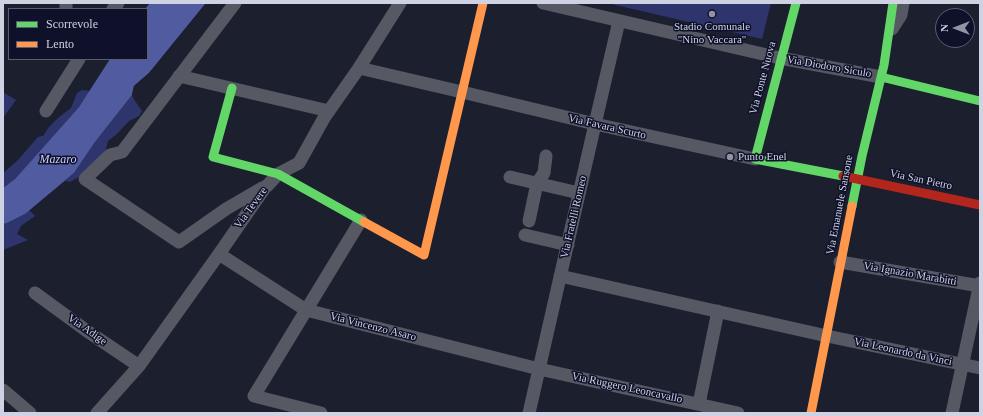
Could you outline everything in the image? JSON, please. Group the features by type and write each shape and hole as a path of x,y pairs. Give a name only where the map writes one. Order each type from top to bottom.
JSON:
{"street":[{"path":"235,3 122,152 110,155 85,179 180,242 226,209 266,186"},
{"name":"Via Tevere","path":"97,413 139,366 266,186 278,174 299,162 328,111 359,68 400,3"},
{"path":"232,88 213,157 278,174 424,255 483,3"},
{"name":"Via Diodoro Siculo","path":"543,3 780,58 881,77"},
{"name":"Via Ponte Nuova","path":"755,159 780,58 796,3"},
{"name":"Via Emanuele Sansone","path":"811,413 862,156 881,77 893,3"},
{"path":"888,36 901,15 903,3"},
{"name":"Via Fratelli Romeo","path":"529,413 619,21"},
{"path":"46,111 78,60"},
{"name":"Via Favara Scurto","path":"359,68 595,124 755,159 858,179"},
{"path":"180,76 328,111"},
{"path":"881,77 980,101"},
{"path":"529,221 537,183 544,173 546,156"},
{"path":"510,177 579,193"},
{"name":"Via San Pietro","path":"858,179 980,206"},
{"path":"321,413 254,396 361,220"},
{"path":"525,235 568,245"},
{"name":"Via Vincenzo Asaro","path":"219,254 306,310 539,369"},
{"name":"Via Ignazio Marabitti","path":"840,262 980,285"},
{"name":"Via Leonardo da Vinci","path":"560,276 827,336 980,368"},
{"path":"952,413 980,285"},
{"name":"Via Adige","path":"35,293 87,331 139,366"},
{"path":"699,404 718,311"},
{"name":"Via Ruggero Leoncavallo","path":"539,369 685,407 699,404 738,413"},
{"path":"3,390 30,413"}],"shaded area":[{"name":"Stadio Comunale \"Nino Vaccara\"","path":"607,3 771,3 762,39"},
{"path":"82,90 90,91 79,107 15,179 3,188 3,173 17,161 38,137 43,136 58,118 71,108 77,93"},
{"path":"3,92 16,100 3,118"},
{"path":"132,95 142,111 139,116 129,121 108,141 106,149 101,157 79,177 70,182 65,181 74,173 95,142"},
{"path":"29,210 35,216 21,226 17,234 28,240 3,250 3,224 25,214"}],"water":[{"name":"Mazaro","path":"150,3 206,3 149,73 134,86 132,95 95,142 74,173 25,214 3,224 3,188 15,179 79,107 109,60 148,60 148,8 146,8"}],"pier":[{"path":"206,3 208,3 151,74 136,87 133,97 134,86 149,73"}],"traffic: fast":[{"path":"796,3 755,159 843,176"},
{"path":"852,206 862,156 884,65 893,3"},
{"path":"881,77 980,101"},
{"path":"232,88 213,157 278,174 364,222"}],"traffic: slow":[{"path":"364,222 424,255 483,3"},
{"path":"811,413 852,206"}],"traffic: jam":[{"path":"843,176 980,205"}],"place":[{"name":"Stadio Comunale \"Nino Vaccara\"","path":"712,14"},
{"name":"Punto Enel","path":"730,157"}]}
